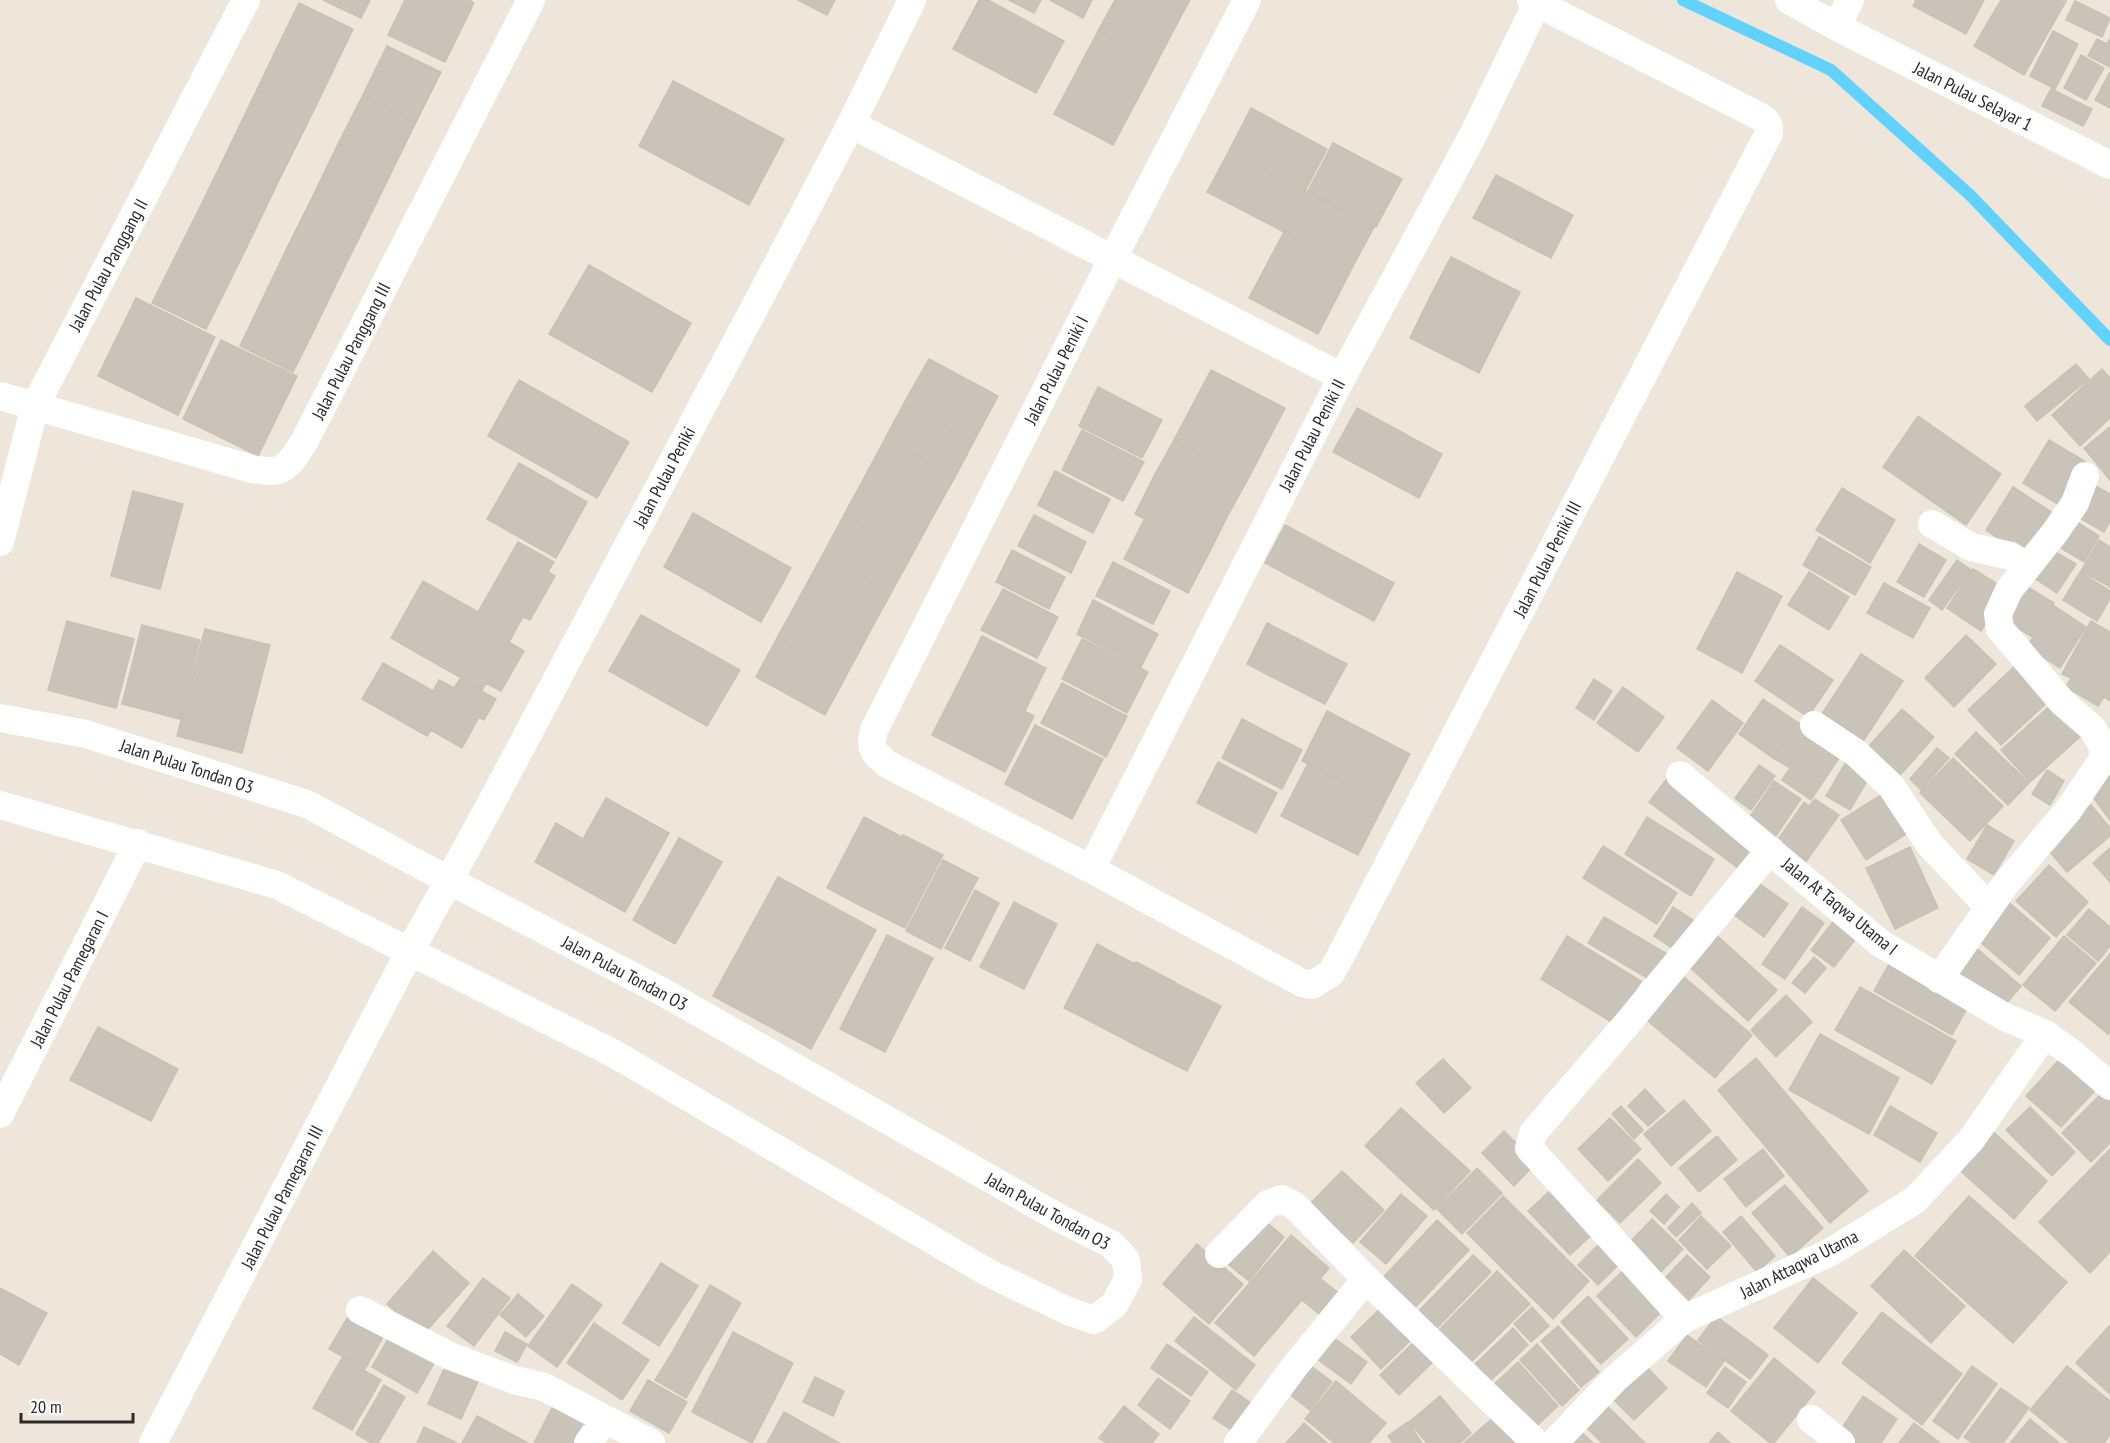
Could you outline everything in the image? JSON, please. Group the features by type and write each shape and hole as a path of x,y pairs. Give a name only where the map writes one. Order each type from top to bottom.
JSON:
{"street":[{"name":"Jalan Pulau Panggang II","path":"0,542 35,406 246,0"},
{"name":"Jalan Pulau Panggang III","path":"0,396 252,469 270,473 288,466 304,442 531,0"},
{"name":"Jalan Pulau Peniki","path":"410,951 488,809 851,124 912,0"},
{"name":"Jalan Pulau Peniki I","path":"1091,869 887,764 874,753 871,743 873,730 1247,0"},
{"name":"Jalan Pulau Selayar 1","path":"1789,0 1837,27 2110,165"},
{"path":"1837,27 1850,0"},
{"name":"Jalan Pulau Peniki III","path":"1091,869 1302,983 1312,985 1331,973 1769,133 1768,122 1759,116 1534,2"},
{"name":"Jalan Pulau Peniki II","path":"1091,869 1342,377 1472,137 1534,2"},
{"path":"851,124 1342,377"},
{"path":"1939,979 2007,882 2067,812 2102,761 2104,747 2092,728 2063,703 2000,629 1998,614 2008,590 2056,531 2075,503 2085,476"},
{"path":"1932,524 1971,547 2011,556 2027,566"},
{"name":"Jalan Pulau Tondan O3","path":"0,718 86,734 307,804 661,991 1060,1219 1112,1244 1126,1260 1128,1279 1114,1305 1094,1320 1068,1311 987,1272 613,1053 277,885 0,805"},
{"path":"1814,725 1856,753 1892,786 1930,845 1989,907"},
{"name":"Jalan At Taqwa Utama I","path":"1680,775 1880,943 2005,1017 2045,1034 2073,1054 2110,1086"},
{"name":"Jalan Pulau Pamegaran I","path":"0,1114 138,843"},
{"path":"1684,1319 1529,1148 1533,1133 1602,1054 1770,850"},
{"name":"Jalan Pulau Pamegaran III","path":"153,1443 410,951"},
{"name":"Jalan Attaqwa Utama","path":"1554,1443 1615,1379 1684,1319 1829,1253 1915,1200 1971,1140 2045,1034"},
{"path":"1220,1254 1268,1204 1282,1199 1296,1206 1366,1279 1536,1443"},
{"path":"1238,1443 1295,1366 1366,1279"},
{"path":"360,1310 450,1356 514,1380 544,1387 651,1443"},
{"path":"588,1443 605,1419"},
{"path":"1811,1419 1840,1443"}],"building":[{"path":"323,0 370,0 361,18"},
{"path":"405,0 469,0 474,3 445,62 388,35"},
{"path":"798,0 835,0 827,15"},
{"path":"979,0 988,0 1064,41 1036,93 953,49"},
{"path":"1009,0 1041,0 1034,13"},
{"path":"1050,0 1092,0 1083,18"},
{"path":"1115,0 1145,0 1180,18 1157,62 1098,31"},
{"path":"1145,0 1190,0 1180,18"},
{"path":"1916,0 1984,0 1966,34 1913,6"},
{"path":"2001,0 2066,1 2024,75 1974,46"},
{"path":"2075,1 2110,18 2102,37 2066,20"},
{"path":"299,3 353,29 329,79 275,52"},
{"path":"1098,31 1157,62 1136,102 1077,71"},
{"path":"2053,31 2078,44 2055,89 2030,76"},
{"path":"2097,39 2107,44 2110,39 2110,67 2088,56"},
{"path":"387,46 441,72 416,122 363,95"},
{"path":"275,52 329,79 305,128 251,102"},
{"path":"2081,55 2104,68 2086,100 2064,88"},
{"path":"1077,71 1136,102 1113,145 1054,114"},
{"path":"2110,72 2110,108 2095,100"},
{"path":"673,81 784,139 749,205 639,146"},
{"path":"2051,89 2092,109 2083,126 2042,106"},
{"path":"363,95 416,122 392,171 338,144"},
{"path":"251,102 305,128 278,182 225,156"},
{"path":"1251,108 1327,149 1305,191 1229,151"},
{"path":"1333,143 1402,179 1376,227 1308,191"},
{"path":"338,144 392,171 366,224 312,198"},
{"path":"1229,151 1305,191 1284,232 1207,192"},
{"path":"225,156 278,182 254,232 201,205"},
{"path":"1496,175 1573,215 1551,258 1473,218"},
{"path":"1305,191 1374,227 1352,268 1284,232"},
{"path":"312,198 366,224 341,274 287,248"},
{"path":"201,205 254,232 229,283 175,257"},
{"path":"1284,232 1352,268 1318,334 1249,298"},
{"path":"287,248 341,274 316,326 262,300"},
{"path":"175,257 229,283 206,329 152,303"},
{"path":"1451,257 1520,292 1499,333 1430,297"},
{"path":"589,265 691,323 652,392 549,334"},
{"path":"1430,297 1499,333 1479,373 1410,338"},
{"path":"136,298 215,337 178,415 98,376"},
{"path":"262,300 316,326 293,372 240,346"},
{"path":"221,340 297,376 258,456 183,419"},
{"path":"929,359 998,396 974,441 904,403"},
{"path":"2076,364 2089,379 2037,421 2025,406"},
{"path":"2102,369 2110,378 2110,418 2080,446 2052,415"},
{"path":"1211,370 1285,408 1248,479 1174,440"},
{"path":"519,380 629,442 597,498 488,436"},
{"path":"1098,387 1162,420 1142,458 1079,426"},
{"path":"904,403 974,441 955,477 885,439"},
{"path":"1357,408 1442,454 1419,498 1333,452"},
{"path":"1918,416 2001,474 1966,525 1883,467"},
{"path":"2110,427 2110,480 2084,448"},
{"path":"1082,430 1144,462 1123,501 1062,470"},
{"path":"885,439 955,477 933,516 864,478"},
{"path":"1174,440 1248,479 1228,515 1154,476"},
{"path":"2049,440 2091,465 2064,508 2023,483"},
{"path":"519,463 587,502 556,558 487,519"},
{"path":"1055,471 1110,499 1093,533 1038,505"},
{"path":"1154,476 1228,515 1209,553 1135,514"},
{"path":"864,478 933,516 913,553 844,515"},
{"path":"2094,485 2110,494 2110,521 2104,532 2076,516"},
{"path":"2013,487 2053,513 2026,556 1986,530"},
{"path":"1842,488 1895,520 1870,563 1816,530"},
{"path":"133,491 183,504 160,589 111,576"},
{"path":"693,513 791,568 761,622 664,567"},
{"path":"844,515 913,553 891,593 822,556"},
{"path":"1034,515 1086,542 1071,573 1018,546"},
{"path":"2069,517 2099,536 2084,562 2054,544"},
{"path":"1144,520 1209,553 1188,593 1124,559"},
{"path":"1285,525 1394,583 1374,621 1265,563"},
{"path":"1819,537 1871,567 1855,595 1803,565"},
{"path":"2099,540 2110,547 2110,587 2081,571"},
{"path":"518,542 554,562 548,572 555,576 530,620 523,617 509,642 524,651 501,691 486,683 482,690 391,638 423,581 478,612"},
{"path":"1919,544 1946,560 1924,597 1897,582"},
{"path":"2049,548 2076,564 2057,593 2031,576"},
{"path":"1012,550 1065,577 1049,609 996,582"},
{"path":"822,556 891,593 868,635 799,598"},
{"path":"1957,560 1971,570 1942,610 1929,600"},
{"path":"1113,562 1170,591 1153,624 1096,596"},
{"path":"1973,569 2007,590 1981,631 1947,608"},
{"path":"1737,572 1782,596 1742,673 1697,649"},
{"path":"1809,572 1849,597 1829,630 1788,605"},
{"path":"2080,572 2110,591 2110,599 2097,621 2063,600"},
{"path":"1884,583 1930,608 1913,638 1867,613"},
{"path":"2026,586 2054,603 2032,637 2005,620"},
{"path":"1003,589 1058,617 1037,658 981,630"},
{"path":"799,598 868,635 846,676 777,638"},
{"path":"1093,600 1158,634 1141,667 1077,634"},
{"path":"2053,605 2086,627 2060,668 2027,647"},
{"path":"641,615 740,670 707,726 609,671"},
{"path":"67,621 134,639 116,708 48,690"},
{"path":"2091,621 2110,632 2110,701 2104,697 2098,706 2066,687 2071,678 2062,674"},
{"path":"1267,623 1347,664 1325,704 1247,664"},
{"path":"142,625 200,640 180,719 122,704"},
{"path":"205,629 270,645 242,753 177,736"},
{"path":"1966,635 1996,664 1954,707 1925,678"},
{"path":"982,636 1046,668 1025,711 961,678"},
{"path":"777,638 846,676 825,715 756,677"},
{"path":"1082,639 1148,672 1127,713 1062,679"},
{"path":"1780,645 1833,680 1808,717 1755,681"},
{"path":"1861,654 1903,681 1860,746 1818,720"},
{"path":"383,663 433,691 439,680 454,688 460,679 496,699 484,720 479,717 462,748 431,730 427,736 362,699"},
{"path":"2018,663 2051,699 2001,745 1968,710"},
{"path":"961,678 1034,716 1005,772 932,735"},
{"path":"1594,679 1612,691 1594,720 1576,708"},
{"path":"1062,683 1127,716 1106,757 1041,723"},
{"path":"1623,687 1664,717 1638,752 1597,723"},
{"path":"1763,699 1797,722 1773,758 1739,734"},
{"path":"1712,700 1743,723 1708,771 1677,748"},
{"path":"2054,702 2082,735 2030,782 2001,750"},
{"path":"1902,709 1934,737 1894,782 1862,754"},
{"path":"1327,711 1410,754 1385,802 1302,761"},
{"path":"1242,719 1302,750 1282,789 1222,758"},
{"path":"1797,722 1843,752 1811,800 1782,780 1790,768 1773,758"},
{"path":"1035,725 1103,759 1072,819 1005,784"},
{"path":"1976,732 2029,783 2008,805 1955,754"},
{"path":"1937,748 1949,758 1921,790 1910,779"},
{"path":"1953,758 2003,806 1970,841 1920,793"},
{"path":"1218,762 1277,793 1256,833 1197,803"},
{"path":"1846,762 1870,776 1850,810 1826,796"},
{"path":"1308,763 1385,802 1358,855 1281,816"},
{"path":"1759,765 1775,776 1751,810 1735,798"},
{"path":"2047,770 2064,781 2050,805 2032,794"},
{"path":"2110,775 2110,820 2089,792"},
{"path":"1669,776 1758,841 1738,868 1649,802"},
{"path":"1774,781 1801,799 1775,837 1749,818"},
{"path":"1881,795 1906,834 1866,860 1841,820"},
{"path":"606,798 669,833 625,912 535,862 556,823 583,839"},
{"path":"1815,799 1839,815 1805,863 1781,846 1784,842 1779,838 1804,802 1809,806"},
{"path":"2091,805 2110,828 2110,836 2067,872 2043,844"},
{"path":"864,817 902,837 865,908 827,888"},
{"path":"1647,817 1714,859 1691,896 1625,854"},
{"path":"1987,825 2014,841 1994,875 1967,859"},
{"path":"903,835 943,855 905,928 865,908"},
{"path":"679,838 722,862 675,944 633,920"},
{"path":"1603,846 1677,893 1657,924 1583,878"},
{"path":"1910,847 1938,908 1895,929 1866,868"},
{"path":"2110,848 2110,882 2093,863"},
{"path":"943,860 978,878 941,949 906,931"},
{"path":"2049,865 2088,902 2056,937 2016,901"},
{"path":"778,877 876,930 811,1049 713,996"},
{"path":"1757,882 1788,904 1764,937 1733,914"},
{"path":"975,890 999,903 970,961 945,948"},
{"path":"2005,899 2050,938 2019,975 1974,937"},
{"path":"1014,902 1057,924 1024,989 980,967"},
{"path":"1673,907 1693,920 1675,950 1654,936"},
{"path":"1802,907 1824,923 1785,979 1762,964"},
{"path":"2089,909 2110,927 2110,946 2098,961 2067,935"},
{"path":"1604,917 1669,955 1654,982 1588,943"},
{"path":"1835,919 1858,936 1834,967 1811,950"},
{"path":"1712,931 1777,990 1748,1021 1684,962"},
{"path":"887,935 933,958 885,1052 840,1029"},
{"path":"1567,936 1641,981 1615,1024 1541,979"},
{"path":"2064,936 2096,963 2055,1011 2023,985"},
{"path":"1097,944 1135,964 1103,1028 1064,1008"},
{"path":"1974,946 2021,986 2001,1010 1954,971"},
{"path":"2110,954 2110,1032 2108,1034 2069,1002"},
{"path":"1814,957 1826,968 1805,993 1792,983"},
{"path":"1893,957 1971,1001 1952,1035 1874,991"},
{"path":"1136,962 1175,982 1141,1048 1103,1028"},
{"path":"1678,972 1752,1035 1715,1078 1641,1015"},
{"path":"1175,983 1221,1006 1187,1071 1141,1048"},
{"path":"1860,987 1956,1041 1932,1084 1835,1030"},
{"path":"1786,995 1812,1022 1776,1057 1751,1030"},
{"path":"98,1027 178,1069 151,1121 70,1080"},
{"path":"1820,1034 1899,1078 1869,1134 1789,1090"},
{"path":"2066,1052 2101,1084 2061,1127 2026,1096"},
{"path":"1756,1058 1868,1191 1830,1223 1718,1090"},
{"path":"1443,1059 1471,1088 1444,1113 1416,1083"},
{"path":"1645,1089 1665,1111 1648,1126 1628,1106"},
{"path":"2102,1093 2110,1101 2110,1143 2091,1162 2062,1133"},
{"path":"1684,1100 1711,1131 1671,1166 1644,1134"},
{"path":"1621,1106 1643,1130 1634,1139 1612,1114"},
{"path":"1890,1106 1937,1133 1920,1162 1874,1135"},
{"path":"2030,1107 2075,1152 2052,1176 2006,1130"},
{"path":"1401,1108 1470,1171 1434,1210 1365,1146"},
{"path":"1610,1118 1641,1149 1608,1181 1578,1149"},
{"path":"1989,1128 2047,1181 2014,1219 1955,1166"},
{"path":"1504,1131 1536,1163 1514,1186 1482,1153"},
{"path":"1717,1136 1737,1160 1699,1192 1679,1168"},
{"path":"1763,1149 1784,1176 1746,1207 1724,1179"},
{"path":"2110,1149 2110,1252 2090,1273 2039,1222"},
{"path":"1638,1159 1661,1183 1620,1223 1597,1200"},
{"path":"1477,1168 1502,1193 1462,1234 1437,1209"},
{"path":"1342,1171 1384,1210 1353,1243 1311,1203"},
{"path":"1785,1185 1823,1228 1790,1257 1752,1213"},
{"path":"1555,1186 1597,1230 1570,1255 1528,1211"},
{"path":"1401,1194 1427,1216 1386,1264 1360,1242"},
{"path":"1666,1194 1679,1207 1664,1224 1650,1211"},
{"path":"1503,1196 1589,1281 1553,1319 1467,1233"},
{"path":"1969,1196 2067,1282 2013,1343 1915,1256"},
{"path":"1692,1203 1701,1213 1676,1237 1668,1228"},
{"path":"1259,1216 1284,1237 1249,1281 1223,1260"},
{"path":"1701,1216 1731,1246 1707,1269 1679,1240"},
{"path":"1741,1216 1775,1256 1757,1272 1723,1232"},
{"path":"1652,1219 1683,1249 1660,1273 1629,1243"},
{"path":"1437,1220 1469,1250 1407,1316 1376,1285"},
{"path":"1291,1235 1329,1268 1254,1356 1215,1323"},
{"path":"1606,1237 1626,1257 1598,1285 1578,1265"},
{"path":"1197,1244 1243,1284 1209,1324 1163,1284"},
{"path":"1904,1250 1965,1306 1931,1343 1871,1286"},
{"path":"433,1251 469,1283 422,1336 387,1304"},
{"path":"1473,1255 1491,1272 1436,1329 1418,1312"},
{"path":"1687,1255 1710,1277 1689,1300 1666,1277"},
{"path":"661,1263 698,1286 659,1346 623,1323"},
{"path":"1630,1264 1669,1304 1636,1337 1597,1296"},
{"path":"1497,1271 1530,1304 1466,1367 1434,1335"},
{"path":"483,1278 510,1298 474,1346 447,1326"},
{"path":"1813,1278 1857,1313 1818,1363 1774,1328"},
{"path":"1321,1279 1346,1299 1329,1322 1303,1301"},
{"path":"572,1284 602,1305 557,1367 528,1346"},
{"path":"710,1285 741,1303 723,1334 692,1317"},
{"path":"0,1288 47,1313 19,1365 0,1354"},
{"path":"518,1294 544,1316 526,1337 500,1315"},
{"path":"1588,1296 1628,1339 1601,1364 1561,1322"},
{"path":"1383,1306 1413,1338 1381,1369 1351,1337"},
{"path":"1532,1307 1549,1326 1531,1342 1514,1324"},
{"path":"353,1308 388,1328 365,1369 329,1349"},
{"path":"1882,1312 1962,1374 1922,1425 1842,1363"},
{"path":"1716,1316 1768,1355 1750,1379 1698,1340"},
{"path":"692,1317 723,1334 703,1368 673,1351"},
{"path":"1194,1317 1255,1365 1236,1390 1175,1341"},
{"path":"594,1323 649,1360 622,1400 567,1363"},
{"path":"1558,1326 1599,1372 1581,1387 1541,1341"},
{"path":"2110,1327 2110,1394 2076,1363"},
{"path":"1513,1328 1528,1345 1486,1385 1470,1369"},
{"path":"393,1330 438,1356 417,1393 372,1367"},
{"path":"505,1332 527,1344 517,1362 495,1351"},
{"path":"733,1332 793,1363 752,1443 692,1412"},
{"path":"1326,1332 1367,1362 1351,1384 1309,1353"},
{"path":"1687,1335 1724,1361 1706,1387 1668,1361"},
{"path":"1418,1338 1437,1358 1399,1395 1380,1375"},
{"path":"1167,1344 1208,1372 1191,1396 1151,1368"},
{"path":"1537,1344 1579,1390 1562,1406 1520,1360"},
{"path":"673,1351 703,1368 686,1398 655,1380"},
{"path":"342,1358 381,1380 352,1430 313,1408"},
{"path":"449,1358 482,1373 461,1419 428,1404"},
{"path":"1774,1358 1815,1392 1774,1443 1770,1443 1731,1411"},
{"path":"1302,1359 1332,1382 1310,1410 1280,1387"},
{"path":"1518,1362 1558,1406 1529,1433 1489,1389"},
{"path":"1644,1364 1667,1388 1634,1420 1611,1397"},
{"path":"1972,1366 1997,1384 1958,1439 1933,1421"},
{"path":"2067,1366 2110,1401 2110,1435 2104,1443 2070,1443 2030,1410"},
{"path":"1725,1367 1746,1382 1728,1408 1707,1393"},
{"path":"815,1377 844,1391 833,1416 803,1402"},
{"path":"1158,1378 1190,1401 1170,1429 1138,1405"},
{"path":"648,1380 687,1402 669,1433 630,1411"},
{"path":"1336,1381 1386,1423 1369,1443 1334,1443 1305,1419"},
{"path":"384,1385 405,1397 378,1443 371,1443 356,1434"},
{"path":"2001,1388 2029,1408 2003,1443 1972,1443 1964,1437"},
{"path":"1232,1390 1260,1409 1241,1436 1213,1418"},
{"path":"1440,1396 1471,1433 1460,1443 1427,1443 1409,1422"},
{"path":"1863,1396 1897,1419 1881,1443 1851,1443 1838,1434"},
{"path":"557,1398 591,1415 576,1443 534,1443"},
{"path":"1605,1404 1645,1443 1602,1443 1584,1425"},
{"path":"1124,1406 1159,1434 1152,1443 1106,1443 1099,1438"},
{"path":"784,1412 839,1443 767,1443"},
{"path":"477,1416 528,1443 462,1443"},
{"path":"1494,1417 1517,1443 1464,1443"},
{"path":"2030,1419 2059,1443 2010,1443"},
{"path":"1408,1422 1422,1443 1393,1443 1388,1436"},
{"path":"1304,1423 1327,1443 1286,1443"},
{"path":"1914,1423 1940,1443 1899,1443"},
{"path":"424,1427 457,1443 417,1443"},
{"path":"1579,1430 1593,1443 1567,1443"},
{"path":"1718,1432 1730,1443 1709,1443"}],"waterway":[{"path":"1683,0 1831,70 1970,195 2110,340"}]}
